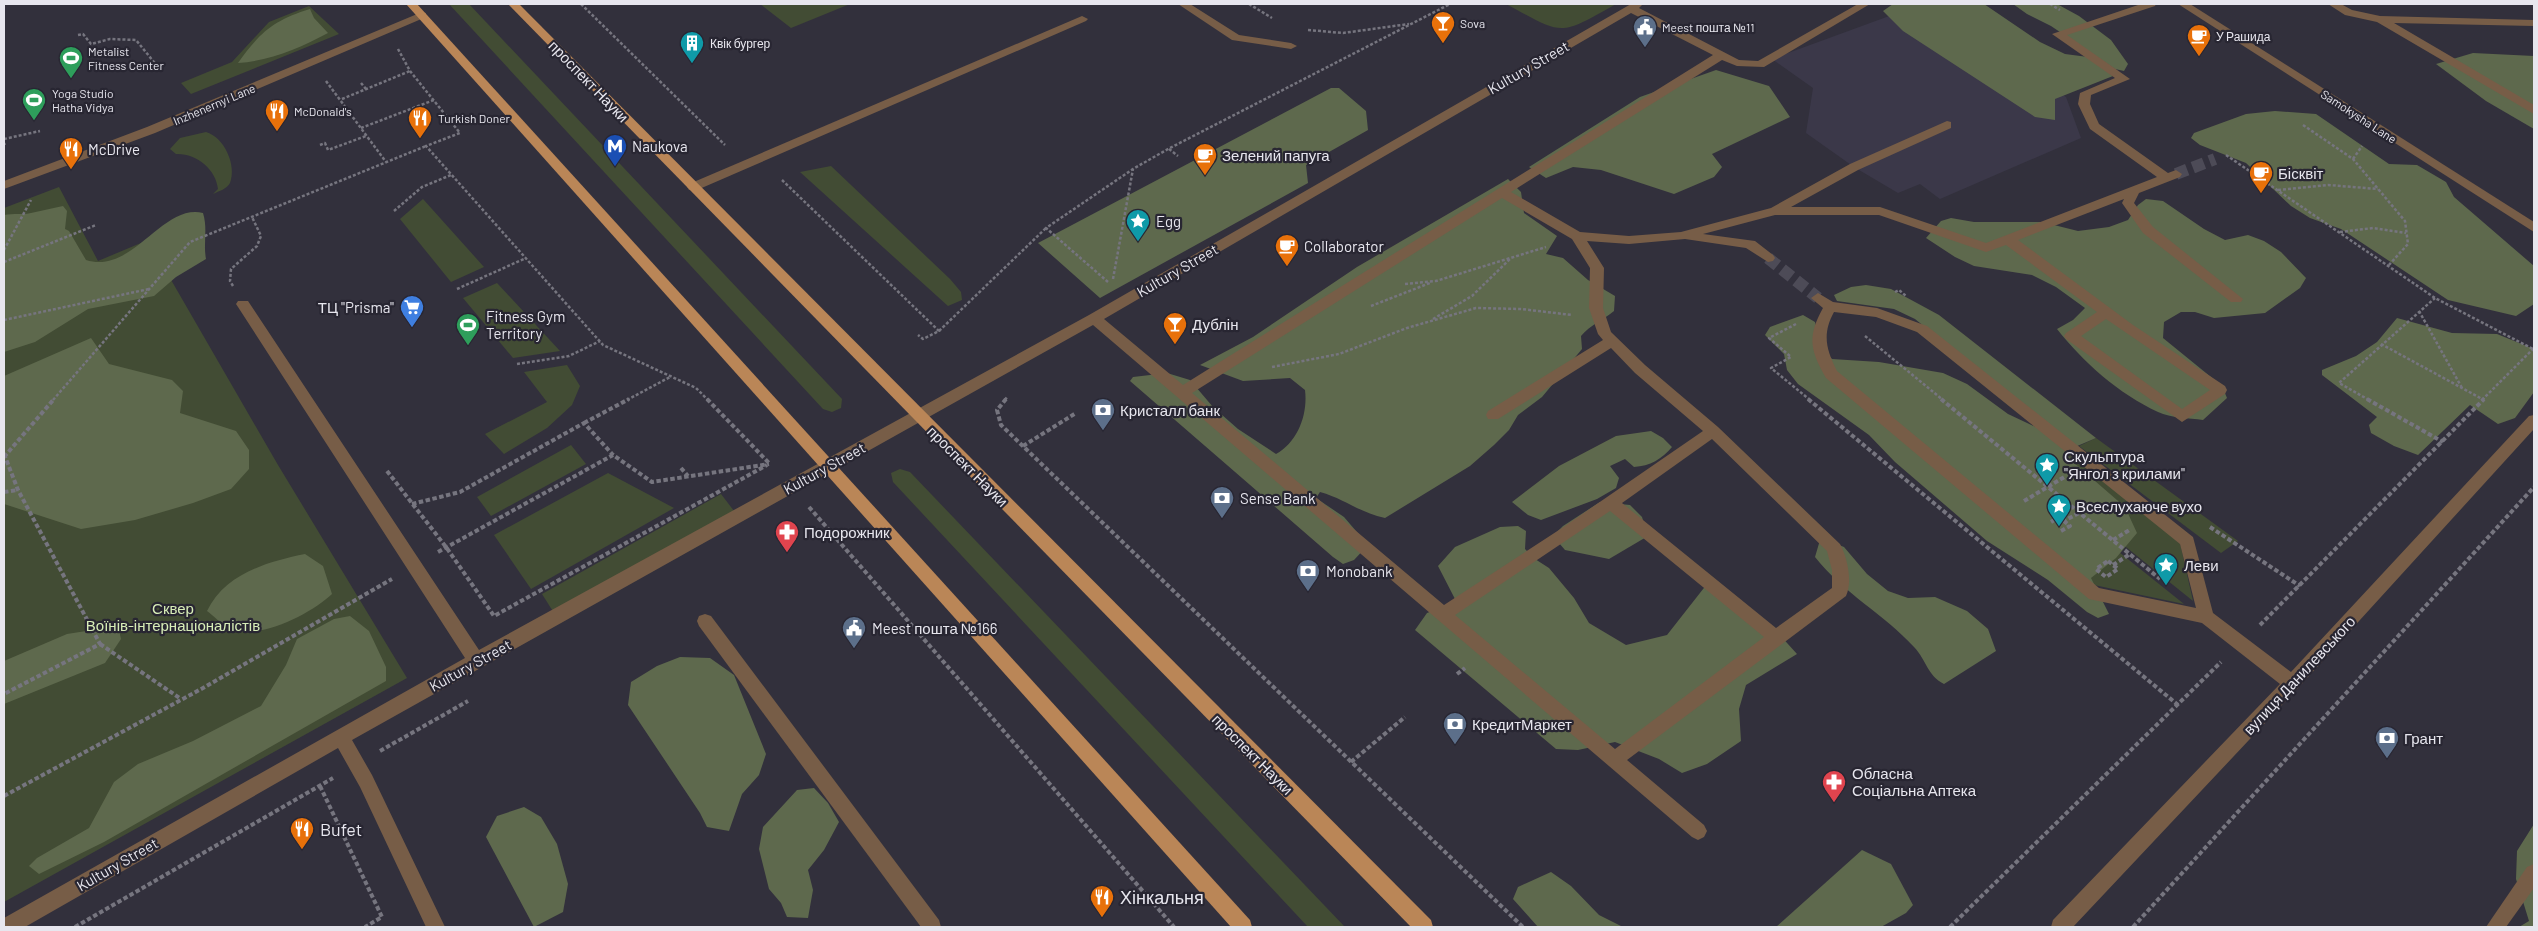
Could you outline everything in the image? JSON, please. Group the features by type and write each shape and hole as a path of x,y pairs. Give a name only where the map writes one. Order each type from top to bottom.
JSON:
{"main road":[{"path":"411,4 1243,927"},
{"name":"проспект Науки","path":"514,4 1424,927"}],"street":[{"path":"1183,4 1236,38 1291,46"},
{"path":"1634,6 1737,63 1760,65 1865,4"},
{"path":"1775,211 1880,210 1986,248 2171,175 2094,126 2084,104 2086,93 2124,79 2058,34 2151,4"},
{"path":"2187,6 2208,4"},
{"path":"2333,4 2349,12 2380,19 2534,23"},
{"name":"Kultury Street","path":"7,927 476,660 1094,318 1634,6"},
{"name":"Samokysha Lane","path":"2187,6 2534,228"},
{"name":"Inzhenernyi Lane","path":"4,185 151,130 422,15"},
{"path":"693,187 1082,19"},
{"path":"2380,19 2534,110"},
{"path":"1181,393 1721,55"},
{"path":"1502,192 1577,236 1628,240 1681,236 1775,211 1854,167 1947,124"},
{"path":"2135,189 2128,202 2148,230 2236,298"},
{"path":"1577,236 1596,268 1596,308 1605,334 1640,369 1713,431 1834,548 1840,570 1840,591 1614,760"},
{"path":"1681,236 1750,244 1768,258"},
{"path":"2008,240 2128,328 2220,390 2182,417 2071,336 2106,312"},
{"path":"1818,298 1830,308 1853,306 1881,313 1922,330 2188,541 2206,617"},
{"path":"243,304 416,565 476,660"},
{"path":"1830,308 1821,323 1817,345 1831,374 2095,594 2206,617 2292,683"},
{"path":"1094,318 1698,832"},
{"path":"1493,415 1612,341"},
{"name":"вулиця Данилевського","path":"2060,927 2292,683 2534,420"},
{"path":"1442,615 1713,431"},
{"path":"1610,502 1702,574 1776,637"},
{"path":"706,621 932,927"},
{"path":"341,738 436,927"},
{"path":"2495,927 2534,873"}],"path":[{"path":"581,4 725,145"},
{"path":"1249,4 1273,19"},
{"path":"918,335 923,339 939,331 1046,228 1133,169 1168,149 1450,4"},
{"path":"1302,28 1343,33 1411,24"},
{"path":"181,699 100,644 18,490 4,455 190,242 460,133 410,71 387,29"},
{"path":"78,35 83,34 91,44 110,39 136,40 158,67"},
{"path":"342,99 410,71"},
{"path":"324,78 342,99 366,136 386,162"},
{"path":"361,83 366,89"},
{"path":"361,128 434,100"},
{"path":"2303,125 2353,159 2405,221 2408,244 2388,266"},
{"path":"4,139 40,131"},
{"path":"320,145 325,144 328,150 366,136"},
{"path":"2353,159 2362,149 2361,139"},
{"path":"426,146 603,345 696,388 770,464"},
{"path":"1168,149 1178,156"},
{"path":"2226,155 2435,298 2533,349"},
{"path":"1046,228 1112,285 1133,169"},
{"path":"394,211 422,187 451,175"},
{"path":"782,180 939,331"},
{"path":"2277,190 2299,185 2333,183 2378,188"},
{"path":"4,250 32,197"},
{"path":"243,304 230,281 231,269 256,246 261,236 252,217"},
{"path":"4,262 96,225"},
{"path":"2339,233 2360,227 2383,227 2406,233"},
{"path":"1399,284 1436,281 1511,259 1577,236"},
{"path":"457,289 526,258"},
{"path":"1428,322 1472,296 1511,259"},
{"path":"4,320 149,289"},
{"path":"1891,294 1899,290 1907,296"},
{"path":"2435,298 2339,383 2443,442"},
{"path":"1264,369 1339,354 1428,322 1476,308 1521,309 1600,318"},
{"path":"2168,586 1830,308 1769,338 1791,357 1770,368 2178,705"},
{"path":"2419,311 2462,388"},
{"path":"517,364 569,356 600,341"},
{"path":"2381,344 2484,400"},
{"path":"412,504 460,492 670,376"},
{"path":"1023,446 1076,412"},
{"path":"584,423 613,454 652,482 770,464"},
{"path":"1001,425 1523,927"},
{"path":"4,796 181,699 613,454"},
{"path":"382,465 446,547 494,616 770,464"},
{"path":"681,468 688,476"},
{"path":"2133,927 2534,487"},
{"path":"4,492 18,490"},
{"path":"800,511 808,506 1174,927"},
{"path":"2064,521 2080,513"},
{"path":"2045,525 2059,517 2070,526 2056,534"},
{"path":"2204,523 2300,586"},
{"path":"2113,565 2130,554"},
{"path":"4,694 100,644"},
{"path":"75,927 473,698"},
{"path":"1351,762 1405,717"},
{"path":"320,786 382,917 365,927"}],"shaded area":[{"path":"1922,4 2066,97 2081,138 1940,199 1920,184 1898,193 1854,167 1806,133 1813,88 1772,59"}],"green space":[{"path":"449,4 469,4 842,399 841,408 832,412 823,409"},
{"path":"760,4 850,4 791,28"},
{"path":"1506,4 1616,4 1571,27 1561,28 1540,22"},
{"path":"1893,4 1984,4 2040,42 2065,54 2088,57 2113,76 2055,99 2055,120 2035,117 1903,31 1883,11"},
{"path":"2013,4 2057,4 2079,16 2111,40 2128,64 2124,71 2115,69 2051,26 2027,14"},
{"path":"309,6 339,34 191,94 181,83 232,62 269,22"},
{"path":"310,9 314,18 328,33 284,53 262,60 238,63 253,43 269,28 297,13"},
{"path":"2473,53 2534,56 2534,129 2486,101 2436,64"},
{"path":"1716,70 1769,86 1790,117 1712,154 1722,167 1714,177 1674,194 1601,170 1573,167 1546,178 1529,167 1640,97"},
{"path":"1331,88 1339,88 1366,111 1368,130 1306,165 1308,183 1100,298 1038,243"},
{"path":"2275,111 2316,114 2389,164 2417,165 2446,182 2454,197 2534,266 2534,304 2516,316 2448,300 2341,229 2310,218 2291,206 2246,163 2200,145 2191,138 2194,133 2246,114"},
{"path":"206,132 223,146 232,168 229,185 213,194 218,189 209,169 198,159 183,154 176,154 170,149 180,138"},
{"path":"831,166 950,279 961,292 962,300 948,306 800,172"},
{"path":"1508,179 1521,192 1524,213 1557,236 1546,254 1563,258 1588,280 1615,296 1614,311 1581,336 1582,349 1542,397 1518,415 1509,430 1470,466 1385,518 1320,492 1316,498 1344,517 1368,545 1354,560 1343,564 1333,557 1130,381 1133,377 1167,373 1190,380 1213,407 1238,429 1276,454 1284,449 1300,427 1305,408 1305,390 1290,378 1243,381 1200,365 1253,337 1357,267"},
{"name":"Сквер Воїнів-інтернаціоналістів","path":"59,187 98,261 148,240 278,465 407,678 4,902 4,208"},
{"path":"423,199 484,267 451,282 400,219"},
{"path":"2146,199 2163,201 2204,229 2225,240 2248,235 2264,241 2281,252 2306,278 2300,288 2265,313 2214,318 2195,312 2181,312 2164,322 2163,338 2222,386 2227,398 2203,420 2174,417 2158,412 2129,396 2090,365 2057,329 2073,320 2085,308 2056,287 2032,275 1974,266 1955,257 1926,238 1941,221 1951,218 1974,222 2042,222 2078,231 2109,227 2128,220 2138,205"},
{"path":"63,206 67,211 65,229 69,231 86,260 103,262 118,258 174,218 188,213 203,213 206,259 176,277 154,296 88,309 35,342 4,352 4,215 28,214"},
{"path":"497,283 560,351 513,358 463,298"},
{"path":"1866,285 1891,289 1939,315 2096,438 2075,447 1915,319 1894,309 1837,301 1834,295 1851,287"},
{"path":"1803,315 1815,322 1821,347 1832,359 1879,362 1943,373 1967,384 2008,414 2038,428 2062,447 2072,461 2125,507 2137,533 2116,558 2091,578 2109,614 2098,618 2087,612 2048,580 1987,541 1895,462 1869,435 1798,384 1787,370 1784,354 1765,335 1770,327"},
{"path":"2397,318 2452,333 2497,334 2534,349 2534,392 2515,418 2498,424 2470,405 2418,455 2394,446 2371,433 2369,425 2377,417 2322,375 2322,370 2356,356 2377,342"},
{"path":"91,338 109,364 172,380 183,391 180,413 236,431 249,450 249,469 231,489 193,503 135,520 81,529 4,504 4,376"},
{"path":"567,365 580,386 572,405 547,428 504,454 485,434 547,402 524,372"},
{"path":"1651,431 1663,438 1672,447 1660,458 1645,465 1634,467 1625,459 1610,466 1619,478 1616,488 1597,499 1541,520 1528,515 1512,502 1559,466 1616,436"},
{"path":"2096,438 2238,541 2221,553 2079,446"},
{"path":"571,445 586,464 491,516 477,497"},
{"path":"2062,447 2180,543 2193,601 2116,539"},
{"path":"900,469 910,472 1345,927 1308,927 893,482 891,473"},
{"path":"608,473 674,508 531,589 494,535"},
{"path":"721,494 734,511 554,613 542,594"},
{"path":"1600,502 1630,505 1642,517 1648,536 1609,559 1565,550 1553,536 1563,526"},
{"path":"1518,526 1526,531 1525,549 1535,559 1549,568 1574,598 1589,623 1626,645 1667,635 1707,584 1770,624 1797,654 1746,685 1739,709 1741,741 1707,764 1682,773 1659,759 1615,742 1578,750 1556,749 1415,630 1427,613 1450,604 1455,599 1438,566 1455,547 1500,527"},
{"path":"1824,539 1844,547 1867,574 1888,591 1908,598 1935,597 1967,611 1988,629 1996,651 1944,684 1930,672 1918,652 1902,635 1838,582 1815,557 1820,540"},
{"path":"2109,544 2184,604 2094,585 2073,570"},
{"path":"305,554 323,566 332,594 312,609 284,623 255,631 241,631 229,628 207,611 224,588 248,572 276,561"},
{"path":"350,616 369,631 386,667 386,681 104,842 39,874 29,866 37,858 89,828 114,782 138,764 193,741 261,706 286,665 297,639 334,619"},
{"path":"118,626 121,639 105,663 4,704 4,661 67,634"},
{"path":"680,657 710,658 734,675 766,754 759,775 742,794 729,831 707,827 700,813 628,705 631,682 657,666"},
{"path":"814,788 828,803 839,822 824,850 808,870 813,890 808,918 787,917 781,903 769,889 759,849 763,827 797,790"},
{"path":"524,807 541,817 557,844 568,884 563,912 534,927 486,837 497,816"},
{"path":"2534,824 2534,927 2519,927 2529,921 2516,879 2517,851"},
{"path":"1862,850 1891,864 1913,905 1906,913 1881,927 1776,927"},
{"path":"1551,872 1571,886 1599,915 1623,927 1538,927 1513,899 1518,887"}],"tunnel":[{"path":"2176,174 2215,159"},
{"path":"1768,258 1818,298"}],"place":[{"name":"Sova","path":"1443,44"},
{"name":"Meest пошта №11","path":"1645,48"},
{"name":"У Рашида","path":"2199,57"},
{"name":"Квік бургер","path":"692,64"},
{"name":"Metalist Fitness Center","path":"71,79"},
{"name":"Yoga Studio Hatha Vidya","path":"34,121"},
{"name":"McDonald's","path":"277,132"},
{"name":"Turkish Doner","path":"420,139"},
{"name":"Naukova","path":"615,167"},
{"name":"McDrive","path":"71,170"},
{"name":"Зелений папуга","path":"1205,176"},
{"name":"Бісквіт","path":"2261,194"},
{"name":"Egg","path":"1138,242"},
{"name":"Collaborator","path":"1287,267"},
{"name":"ТЦ \"Prisma\"","path":"412,328"},
{"name":"Дублін","path":"1175,345"},
{"name":"Fitness Gym Territory","path":"468,346"},
{"name":"Кристалл банк","path":"1103,431"},
{"name":"Скульптура \"Янгол з крилами\"","path":"2047,486"},
{"name":"Sense Bank","path":"1222,519"},
{"name":"Всеслухаюче вухо","path":"2059,527"},
{"name":"Подорожник","path":"787,553"},
{"name":"Леви","path":"2166,586"},
{"name":"Monobank","path":"1308,592"},
{"name":"Meest пошта №166","path":"854,649"},
{"name":"КредитМаркет","path":"1455,745"},
{"name":"Грант","path":"2387,759"},
{"name":"Обласна Соціальна Аптека","path":"1834,803"},
{"name":"Bufet","path":"302,850"},
{"name":"Хінкальня","path":"1102,918"}]}
